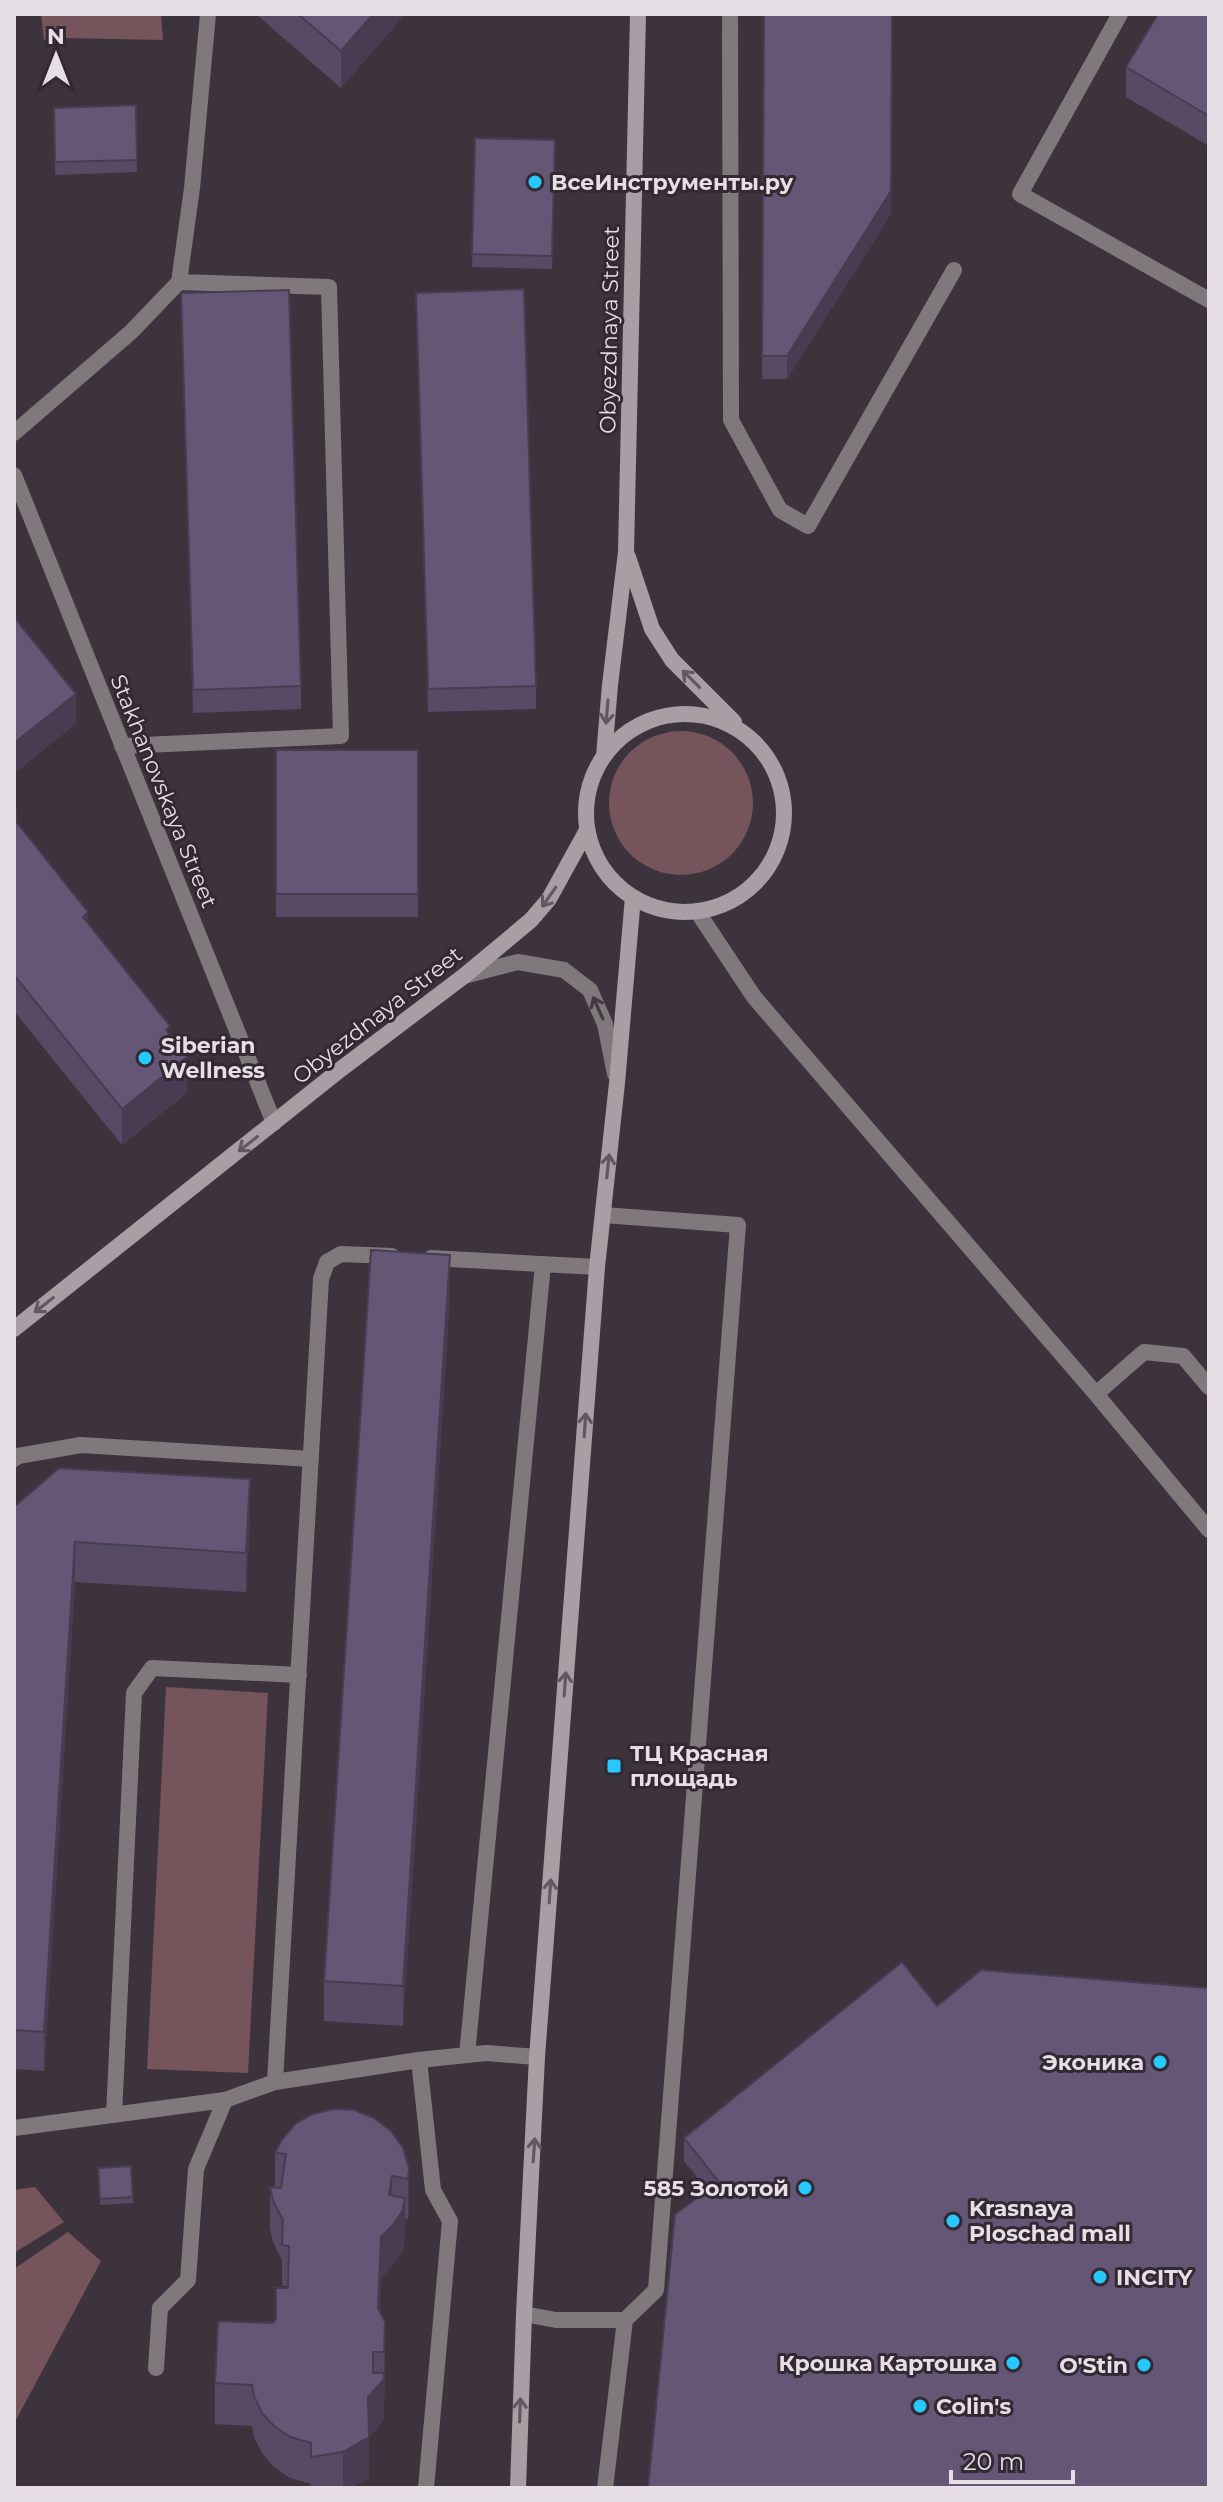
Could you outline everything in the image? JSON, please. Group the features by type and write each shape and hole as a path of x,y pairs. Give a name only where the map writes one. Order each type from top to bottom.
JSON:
{"main road":[{"name":"Obyezdnaya Street","path":"626,552 638,14"},
{"path":"626,552 652,629 672,660 746,734 766,755 779,780 785,809 782,837 771,864 752,886 728,902 697,911 663,909 633,897 612,879 596,856 587,830 587,804 592,779 604,756 626,733 654,719 686,713 718,719 746,734"},
{"path":"604,756 626,552"},
{"name":"Obyezdnaya Street","path":"14,1329 531,920 549,899 587,830"},
{"path":"518,2488 537,2057 597,1267 633,897"}],"street":[{"path":"14,433 131,332 179,282 192,188 208,14"},
{"path":"730,14 731,420 780,510 808,526 954,270"},
{"path":"1120,14 1020,194 1209,300"},
{"path":"122,746 341,736 329,287 179,282"},
{"name":"Stakhanovskaya Street","path":"15,481 274,1123"},
{"path":"697,911 754,997 1209,1530"},
{"path":"464,976 518,962 564,970 590,990 605,1024 617,1083"},
{"path":"603,1215 738,1225 656,2290 625,2320 605,2488"},
{"path":"275,2082 321,1279 327,1262 341,1254 597,1267"},
{"path":"467,2055 543,1264"},
{"path":"1096,1394 1144,1352 1183,1356 1209,1387"},
{"path":"14,1459 81,1445 311,1459"},
{"path":"114,2115 134,1693 152,1668 299,1675"},
{"path":"14,2128 225,2100 275,2082 419,2060 486,2053 537,2057"},
{"path":"419,2060 433,2190 450,2221 426,2488"},
{"path":"156,2368 160,2308 188,2280 196,2169 225,2100"},
{"path":"524,2314 556,2320 625,2320"}],"shaded area":[{"path":"41,14 161,14 163,40 44,40"},
{"path":"681,731 708,737 732,752 747,776 753,803 747,830 732,854 708,869 681,875 654,869 630,854 615,830 609,803 615,776 630,752 654,737"},
{"path":"166,1687 268,1693 248,2073 147,2069"},
{"path":"35,2187 64,2222 14,2253 14,2190"},
{"path":"68,2232 101,2261 16,2420 14,2269"}],"building":[{"path":"298,14 373,14 341,51"},
{"path":"764,14 892,14 891,191 787,356 762,356"},
{"path":"1158,14 1209,14 1209,116 1126,67"},
{"path":"136,105 137,160 55,162 54,108"},
{"path":"475,138 555,140 552,256 472,254"},
{"path":"524,289 536,686 428,689 416,293"},
{"path":"289,290 301,686 193,690 181,293"},
{"path":"14,617 76,694 14,743"},
{"path":"276,750 418,750 418,894 276,894"},
{"path":"14,819 88,912 83,917 170,1026 166,1030 187,1057 122,1109 14,975"},
{"path":"371,1250 450,1255 403,1986 324,1981"},
{"path":"59,1468 250,1479 246,1553 75,1542 44,2032 14,2030 14,1507"},
{"name":"Krasnaya Ploschad mall","path":"902,1962 937,2006 981,1970 1209,1988 1209,2488 648,2488 675,2214 719,2182 684,2138"},
{"path":"334,2109 354,2110 374,2118 391,2131 403,2148 409,2168 408,2179 392,2176 389,2195 405,2198 403,2210 381,2237 378,2308 385,2322 384,2352 373,2352 373,2373 384,2373 384,2379 368,2397 369,2437 343,2452 311,2457 311,2443 290,2437 262,2413 252,2385 215,2383 218,2321 273,2323 276,2319 276,2288 288,2288 289,2246 282,2245 283,2220 270,2187 281,2188 286,2154 275,2153 295,2124 313,2114"},
{"path":"131,2166 133,2197 100,2199 98,2168"}],"place":[{"name":"ВсеИнструменты.ру","path":"535,182"},
{"name":"Siberian Wellness","path":"145,1058"},
{"name":"ТЦ Красная площадь","path":"614,1766"},
{"name":"Эконика","path":"1160,2062"},
{"name":"585 Золотой","path":"805,2188"},
{"name":"Krasnaya Ploschad mall","path":"953,2221"},
{"name":"INCITY","path":"1100,2277"},
{"name":"Крошка Картошка","path":"1013,2363"},
{"name":"O'Stin","path":"1144,2365"},
{"name":"Colin's","path":"920,2406"}]}
